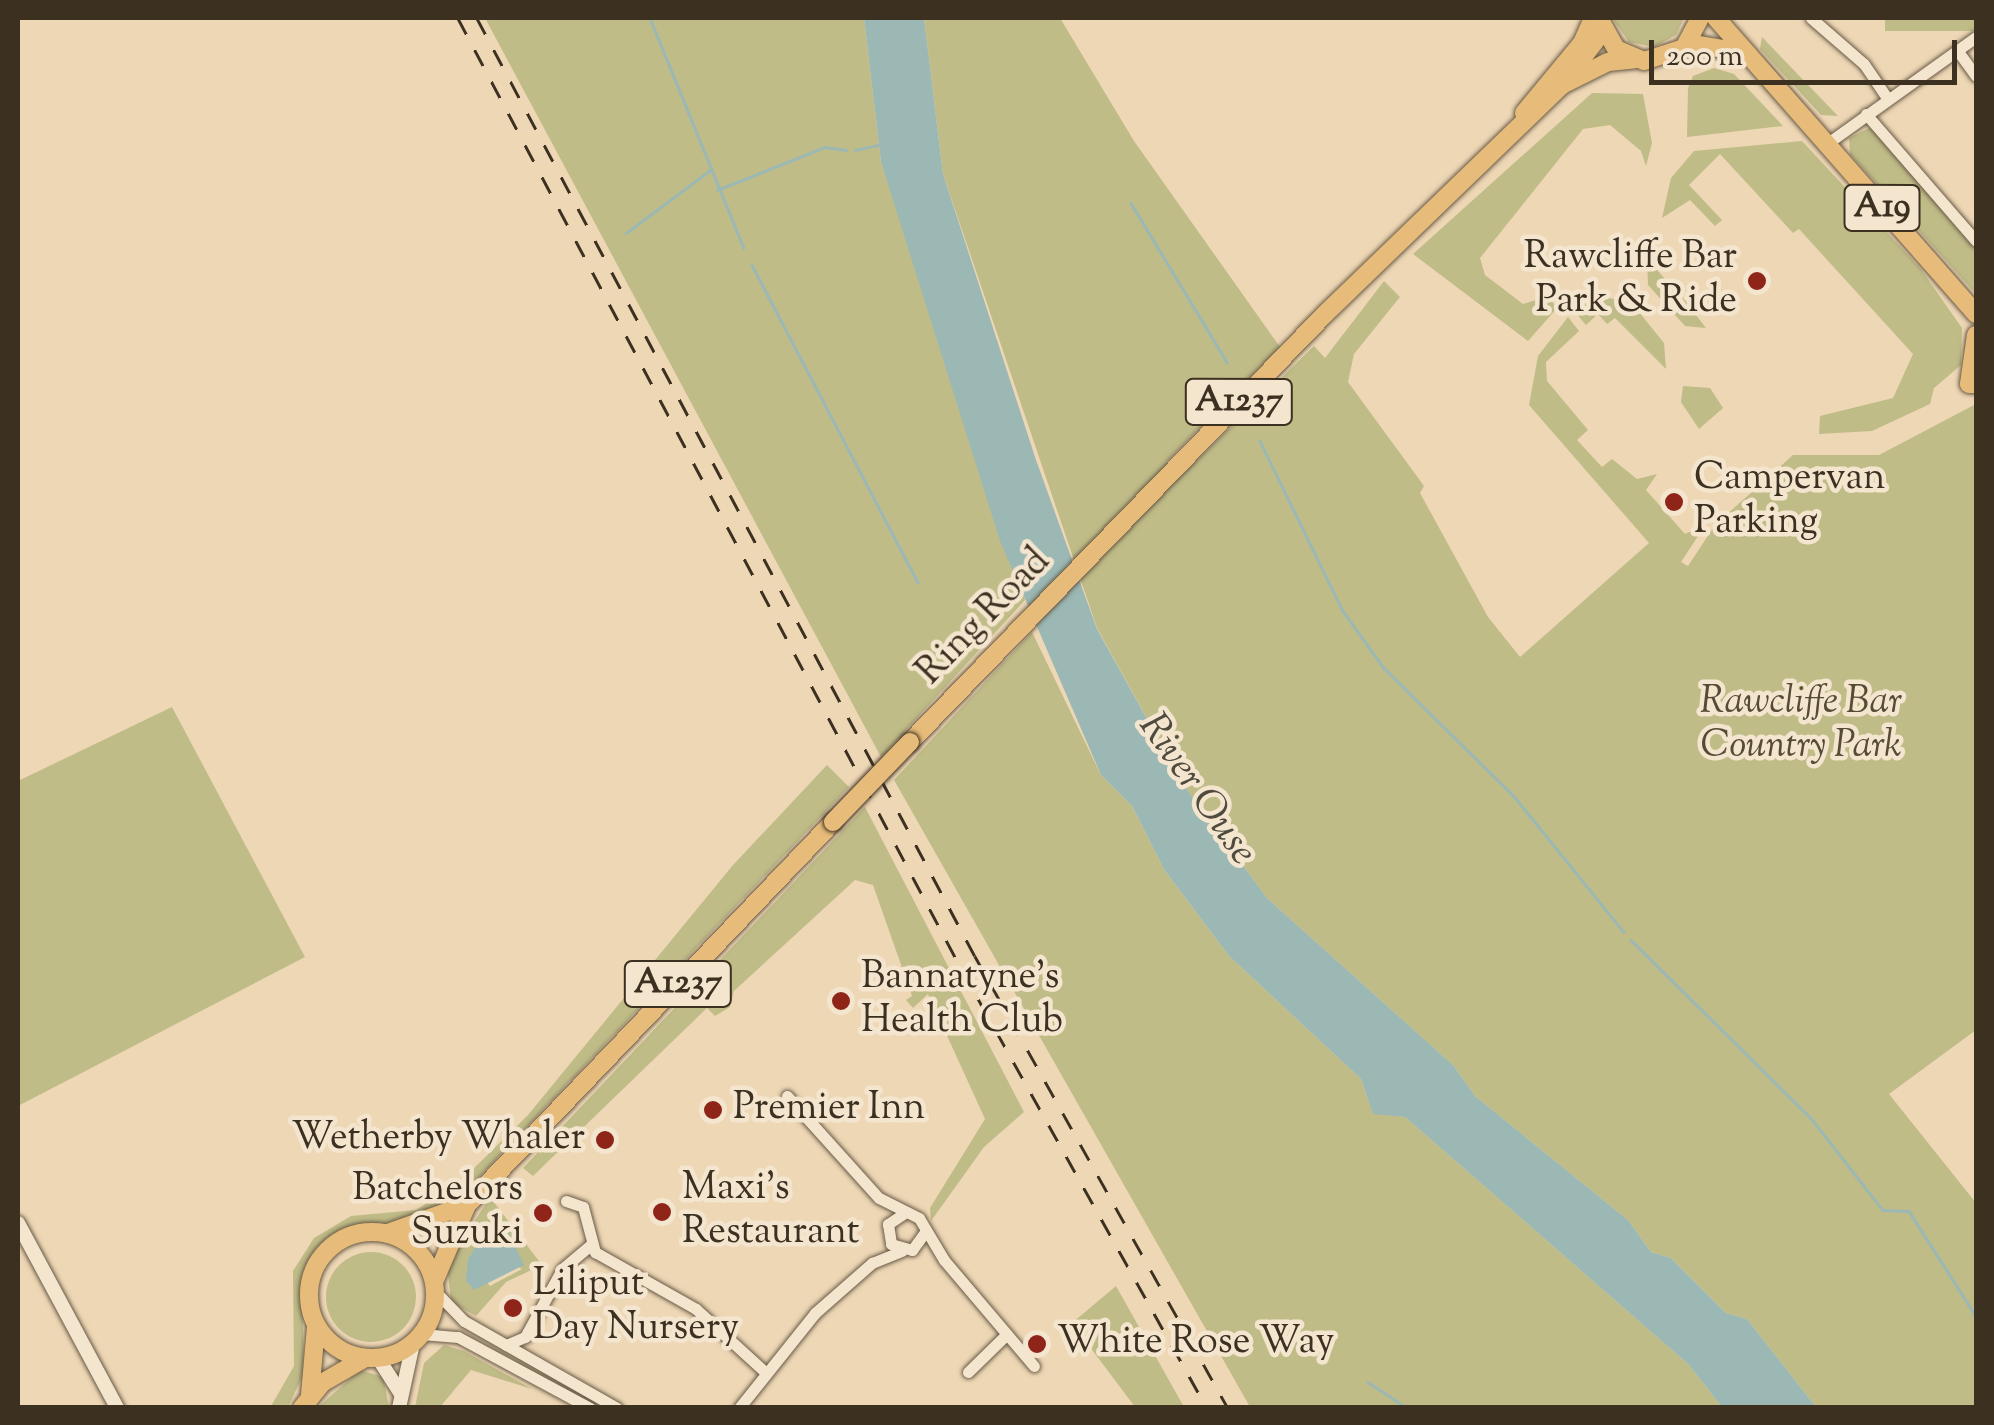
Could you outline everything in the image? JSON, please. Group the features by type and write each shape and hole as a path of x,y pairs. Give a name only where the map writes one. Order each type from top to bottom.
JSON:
{"main road":[{"path":"1700,18 1688,44 1741,52"},
{"name":"A19","path":"1716,18 1741,52 1975,312"},
{"path":"1519,122 1534,92 1582,44 1598,22 1636,59"},
{"name":"Ring Road","path":"1561,86 1598,22"},
{"name":"Ring Road","path":"435,1286 466,1205 1182,460 1519,122 1561,86 1608,62 1666,58 1688,44"},
{"path":"1975,312 1976,334 1968,384 1976,384"},
{"name":"Ring Road","path":"388,1234 466,1205"},
{"path":"388,1234 418,1251 435,1286"},
{"name":"A1237","path":"306,1401 316,1325 309,1286 326,1250 348,1236 388,1234"},
{"name":"A1237","path":"306,1401 372,1358 418,1339 435,1286"},
{"path":"316,1325 342,1351 372,1358"}],"street":[{"path":"1816,18 1886,98"},
{"path":"1825,145 1976,37"},
{"path":"1956,50 1976,76"},
{"path":"1866,114 1976,241"},
{"path":"788,1096 879,1198 906,1212 925,1232 1034,1366"},
{"path":"879,1198 887,1230 907,1250 944,1260"},
{"path":"566,1201 584,1207 592,1244 696,1309 764,1371"},
{"path":"739,1408 764,1371 872,1263 887,1230 906,1212"},
{"path":"18,1223 117,1408"},
{"path":"872,1263 907,1250 925,1232"},
{"path":"506,1345 526,1337 562,1269 592,1244"},
{"path":"435,1286 464,1321 617,1408"},
{"path":"968,1372 1007,1334"},
{"path":"400,1401 418,1339 458,1337 590,1408"},
{"path":"372,1358 400,1401"}],"green space":[{"path":"485,18 864,18 881,162 1025,600 881,757"},
{"name":"Rawcliffe Bar Country Park","path":"924,18 1060,18 1134,141 1280,347 1166,462 1181,476 1314,346 1325,358 1384,281 1400,297 1354,354 1348,382 1424,486 1420,493 1488,617 1520,657 1649,543 1529,405 1538,356 1568,317 1579,331 1546,362 1547,381 1588,430 1577,440 1602,467 1612,459 1637,479 1657,474 1646,490 1685,534 1706,524 1681,562 1688,566 1715,525 1793,455 1879,455 1976,404 1976,1030 1889,1094 1976,1203 1976,1407 1816,1407 1747,1319 1726,1313 1671,1258 1651,1252 1628,1220 1475,1096 1454,1066 1267,898 1185,787 1097,628 943,174"},
{"path":"1612,18 1684,18 1676,35 1654,47 1629,42"},
{"path":"1885,18 1976,18 1976,31 1885,31"},
{"path":"1762,37 1838,116 1821,115 1760,49"},
{"path":"1714,68 1734,74 1783,126 1687,137 1688,88 1693,76"},
{"path":"1592,93 1643,94 1652,143 1646,166 1641,151 1610,125 1583,129 1480,258 1485,275 1523,304 1546,297 1558,307 1528,341 1413,254"},
{"path":"1871,127 1976,247 1976,294 1850,154 1849,138"},
{"path":"1802,141 1920,268 1962,328 1961,365 1934,388 1930,404 1872,431 1819,434 1820,416 1893,398 1913,354 1799,229 1793,233 1720,154 1689,185 1722,220 1715,226 1690,200 1662,218 1671,178 1694,151"},
{"path":"1647,259 1706,328 1685,326 1648,285"},
{"path":"1597,296 1631,302 1664,343 1666,369 1615,318 1607,324 1598,314 1586,325 1575,312"},
{"path":"1683,386 1710,388 1723,408 1699,429 1681,402"},
{"path":"1032,632 1101,775 1132,806 1165,871 1229,956 1361,1079 1373,1113 1405,1117 1688,1364 1722,1407 1250,1407 894,780"},
{"path":"172,707 305,957 18,1106 18,781"},
{"path":"827,765 849,787 478,1178 449,1203 323,1245 302,1283 304,1373 288,1407 270,1408 294,1366 293,1271 314,1238 351,1216 416,1210 461,1181 528,1115 733,865"},
{"path":"865,807 1024,1112 984,1147 931,1221 930,1208 985,1119 928,994 913,1008 906,1000 912,996 873,885 855,880 734,991 730,1007 715,1016 707,1008 533,1176 523,1168"},
{"path":"490,1197 542,1265 506,1282 476,1316 451,1302 447,1264","holes":["478,1246 522,1269 490,1286 468,1259"]},
{"path":"371,1252 388,1255 403,1265 413,1280 413,1314 403,1329 388,1339 371,1342 354,1339 339,1329 329,1314 326,1297 329,1280 339,1265 354,1255"},
{"path":"1116,1286 1184,1407 1135,1407 1072,1323"},
{"path":"444,1345 464,1351 532,1389 471,1370 440,1407 415,1407 424,1363"},
{"path":"360,1370 383,1377 389,1407 317,1408"}],"water":[{"path":"864,18 924,18 943,174 1036,460 1097,629 1185,787 1267,898 1454,1066 1475,1096 1628,1220 1651,1252 1671,1258 1726,1313 1747,1319 1816,1407 1722,1407 1688,1364 1405,1117 1373,1114 1361,1079 1229,956 1165,871 1132,806 1101,775 1000,541 881,162"},
{"path":"504,1223 524,1265 474,1290 466,1281 468,1259 490,1224"}],"waterway":[{"path":"650,18 744,248"},
{"path":"855,150 878,145"},
{"path":"717,190 825,147 847,150"},
{"path":"626,233 709,171"},
{"path":"1131,203 1227,362"},
{"path":"752,265 918,582"},
{"path":"1260,441 1343,611 1384,668 1513,795 1624,932"},
{"path":"1631,940 1810,1117 1883,1210 1909,1211 1976,1316"},
{"path":"1368,1382 1407,1408"}],"railway":[{"path":"458,18 961,968 1207,1408"},
{"path":"477,18 975,956 1228,1408"}],"place":[{"name":"Rawcliffe Bar Park & Ride","path":"1757,281"},
{"name":"Campervan Parking","path":"1674,502"},
{"name":"Bannatyne's Health Club","path":"841,1001"},
{"name":"Premier Inn","path":"713,1110"},
{"name":"Wetherby Whaler","path":"605,1140"},
{"name":"Maxi's Restaurant","path":"662,1212"},
{"name":"Batchelors Suzuki","path":"543,1213"},
{"name":"Liliput Day Nursery","path":"513,1308"},
{"name":"White Rose Way","path":"1037,1344"}],"water label":[{"name":"River Ouse","path":"1196,790"}]}
